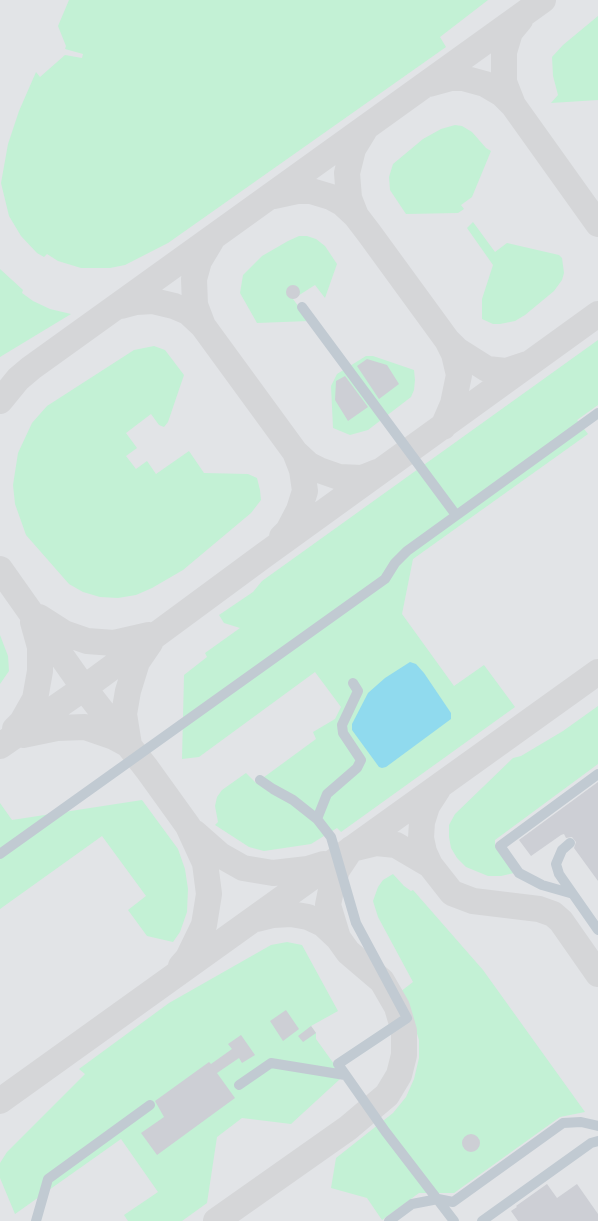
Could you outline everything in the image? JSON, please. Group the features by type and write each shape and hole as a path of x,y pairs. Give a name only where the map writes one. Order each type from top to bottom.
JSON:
{"lane":[{"path":"302,307 456,515"},
{"path":"0,854 385,579 396,563 407,551 598,413"},
{"path":"317,819 327,794 357,768 361,760 343,733 342,724 358,691 353,683"},
{"path":"570,893 542,885 518,873 500,846 598,774"},
{"path":"260,780 293,800 317,819 331,836 356,923 407,1018 338,1064 454,1221"},
{"path":"570,843 562,850 556,864 559,874 570,893 598,930"},
{"path":"239,1085 271,1063 345,1075"},
{"path":"36,1221 48,1179 150,1106"},
{"path":"389,1221 412,1204 438,1200 453,1202 562,1123 581,1122 598,1126"},
{"path":"482,1221 591,1143 598,1141"}],"shaded area":[{"path":"0,0 598,0 598,1221 0,1221"}],"green space":[{"path":"69,0 488,0 440,37 446,47 168,243 125,265 110,268 81,268 58,261 47,254 44,257 37,253 21,236 9,216 1,183 8,144 19,111 36,72 40,77 65,55 82,58 83,54 65,49 66,46 58,26"},
{"path":"598,16 598,100 551,103 558,95 553,76 552,57 563,45"},
{"path":"455,125 462,126 472,132 486,148 491,151 472,197 461,205 464,209 458,213 406,214 390,190 389,177 393,164 423,139 441,129"},
{"path":"473,222 495,252 507,243 559,255 562,258 564,273 562,280 554,291 525,315 515,321 493,324 482,319 482,299 493,265 467,228"},
{"path":"299,236 307,236 316,239 325,246 337,264 325,298 315,285 293,299 309,321 257,323 240,293 243,275 262,256"},
{"path":"0,269 23,290 22,293 33,301 50,309 71,314 0,357"},
{"path":"598,340 598,405 577,420 588,434 413,559 402,614 454,686 484,665 515,707 341,832 337,828 311,844 264,851 249,847 215,825 218,822 215,806 217,797 222,790 246,773 256,783 316,739 313,732 335,719 341,707 315,672 199,757 182,759 184,675 207,657 205,653 240,628 224,623 219,615 253,592 262,581"},
{"path":"154,346 165,350 184,375 168,422 164,427 159,425 151,414 126,433 137,448 126,456 136,469 147,461 156,474 189,451 204,473 248,474 257,478 261,500 251,513 183,570 152,588 136,595 118,598 100,597 83,592 69,584 26,535 15,504 13,485 18,453 32,423 47,406 134,350"},
{"path":"366,356 373,356 414,370 414,390 411,397 368,430 350,435 333,428 331,386 337,374"},
{"path":"0,635 8,656 9,671 0,684"},
{"path":"598,706 598,764 495,840 495,846 514,873 501,876 488,876 466,867 457,858 451,848 449,825 455,814 513,758 521,756 563,731"},
{"path":"142,800 178,849 185,869 188,889 187,912 180,932 173,942 147,936 128,910 146,896 102,836 0,909 0,803 12,820"},
{"path":"393,874 404,886 411,891 413,890 483,970 585,1112 560,1117 454,1193 419,1193 382,1220 367,1198 331,1188 336,1158 393,1113 406,1097 414,1079 419,1058 419,1040 413,1021 400,992 413,982 378,917 373,901 378,887 383,880"},
{"path":"287,942 302,945 338,1011 311,1026 316,1033 316,1039 334,1064 340,1079 291,1124 242,1118 217,1137 207,1203 182,1221 128,1221 124,1215 158,1192 121,1139 15,1214 0,1178 0,1163 7,1152 85,1074 79,1069 169,1003 271,945"}],"water":[{"path":"410,662 416,664 424,673 451,713 451,719 386,767 382,768 379,767 352,730 352,724 368,693 385,678"}],"building":[{"path":"290,285 296,285 300,289 300,295 296,299 290,299 286,295 286,289"},
{"path":"367,359 387,365 399,384 379,399 357,366"},
{"path":"345,376 368,407 348,421 335,400 336,381"},
{"path":"598,782 598,881 574,848 576,842 572,837 566,838 564,834 531,856 519,840"},
{"path":"286,1010 299,1029 283,1041 270,1021"},
{"path":"311,1026 316,1033 303,1042 298,1036"},
{"path":"241,1035 255,1055 242,1063 239,1058 217,1073 235,1098 157,1155 141,1133 164,1117 155,1101 209,1062 211,1064 232,1049 228,1044"},
{"path":"471,1134 477,1137 480,1143 477,1149 471,1152 465,1149 462,1143 465,1137"},
{"path":"547,1184 557,1198 577,1184 598,1214 598,1221 518,1221 511,1211"}],"taxiway":[{"path":"0,401 18,379 31,368 543,0"},
{"path":"513,105 504,82 504,52 510,32 520,20"},
{"path":"429,84 451,78 463,78 485,84 502,94 513,105 598,224"},
{"path":"356,216 349,198 347,173 353,149 364,131"},
{"path":"274,196 297,191 311,191 331,197 342,203 356,216 369,233 447,340 454,354 459,375 453,404 443,427"},
{"path":"203,326 195,305 194,279 199,261 211,241"},
{"path":"121,306 136,302 153,301 174,306 188,312 203,326 295,452 309,465 339,477 362,478 377,472"},
{"path":"0,746 84,688 263,556 598,314"},
{"path":"447,340 457,350 487,369 506,371 527,364"},
{"path":"282,537 288,531 299,510 305,491 302,470 295,452"},
{"path":"0,569 84,688 147,769 188,826 205,863 209,894 204,925 188,958 181,966"},
{"path":"39,617 64,633 87,641 114,643 149,635"},
{"path":"15,729 22,722 35,699 40,671 40,647 33,622"},
{"path":"129,745 124,714 128,691 137,662 150,643"},
{"path":"0,1101 598,672"},
{"path":"23,735 57,728 85,727 114,737 127,744"},
{"path":"438,789 427,806 422,822 421,838 424,852 430,865 452,893 473,901 539,909 553,914 561,921 598,974"},
{"path":"195,833 220,855 243,868 273,873 308,869 324,864"},
{"path":"216,1221 348,1128 387,1095 399,1075 404,1055 404,1031 397,1007 382,981 348,952 338,938 328,905 337,870 351,849 376,843 396,845 430,865"},
{"path":"257,919 273,915 291,914 308,917 323,924 338,938"}]}
